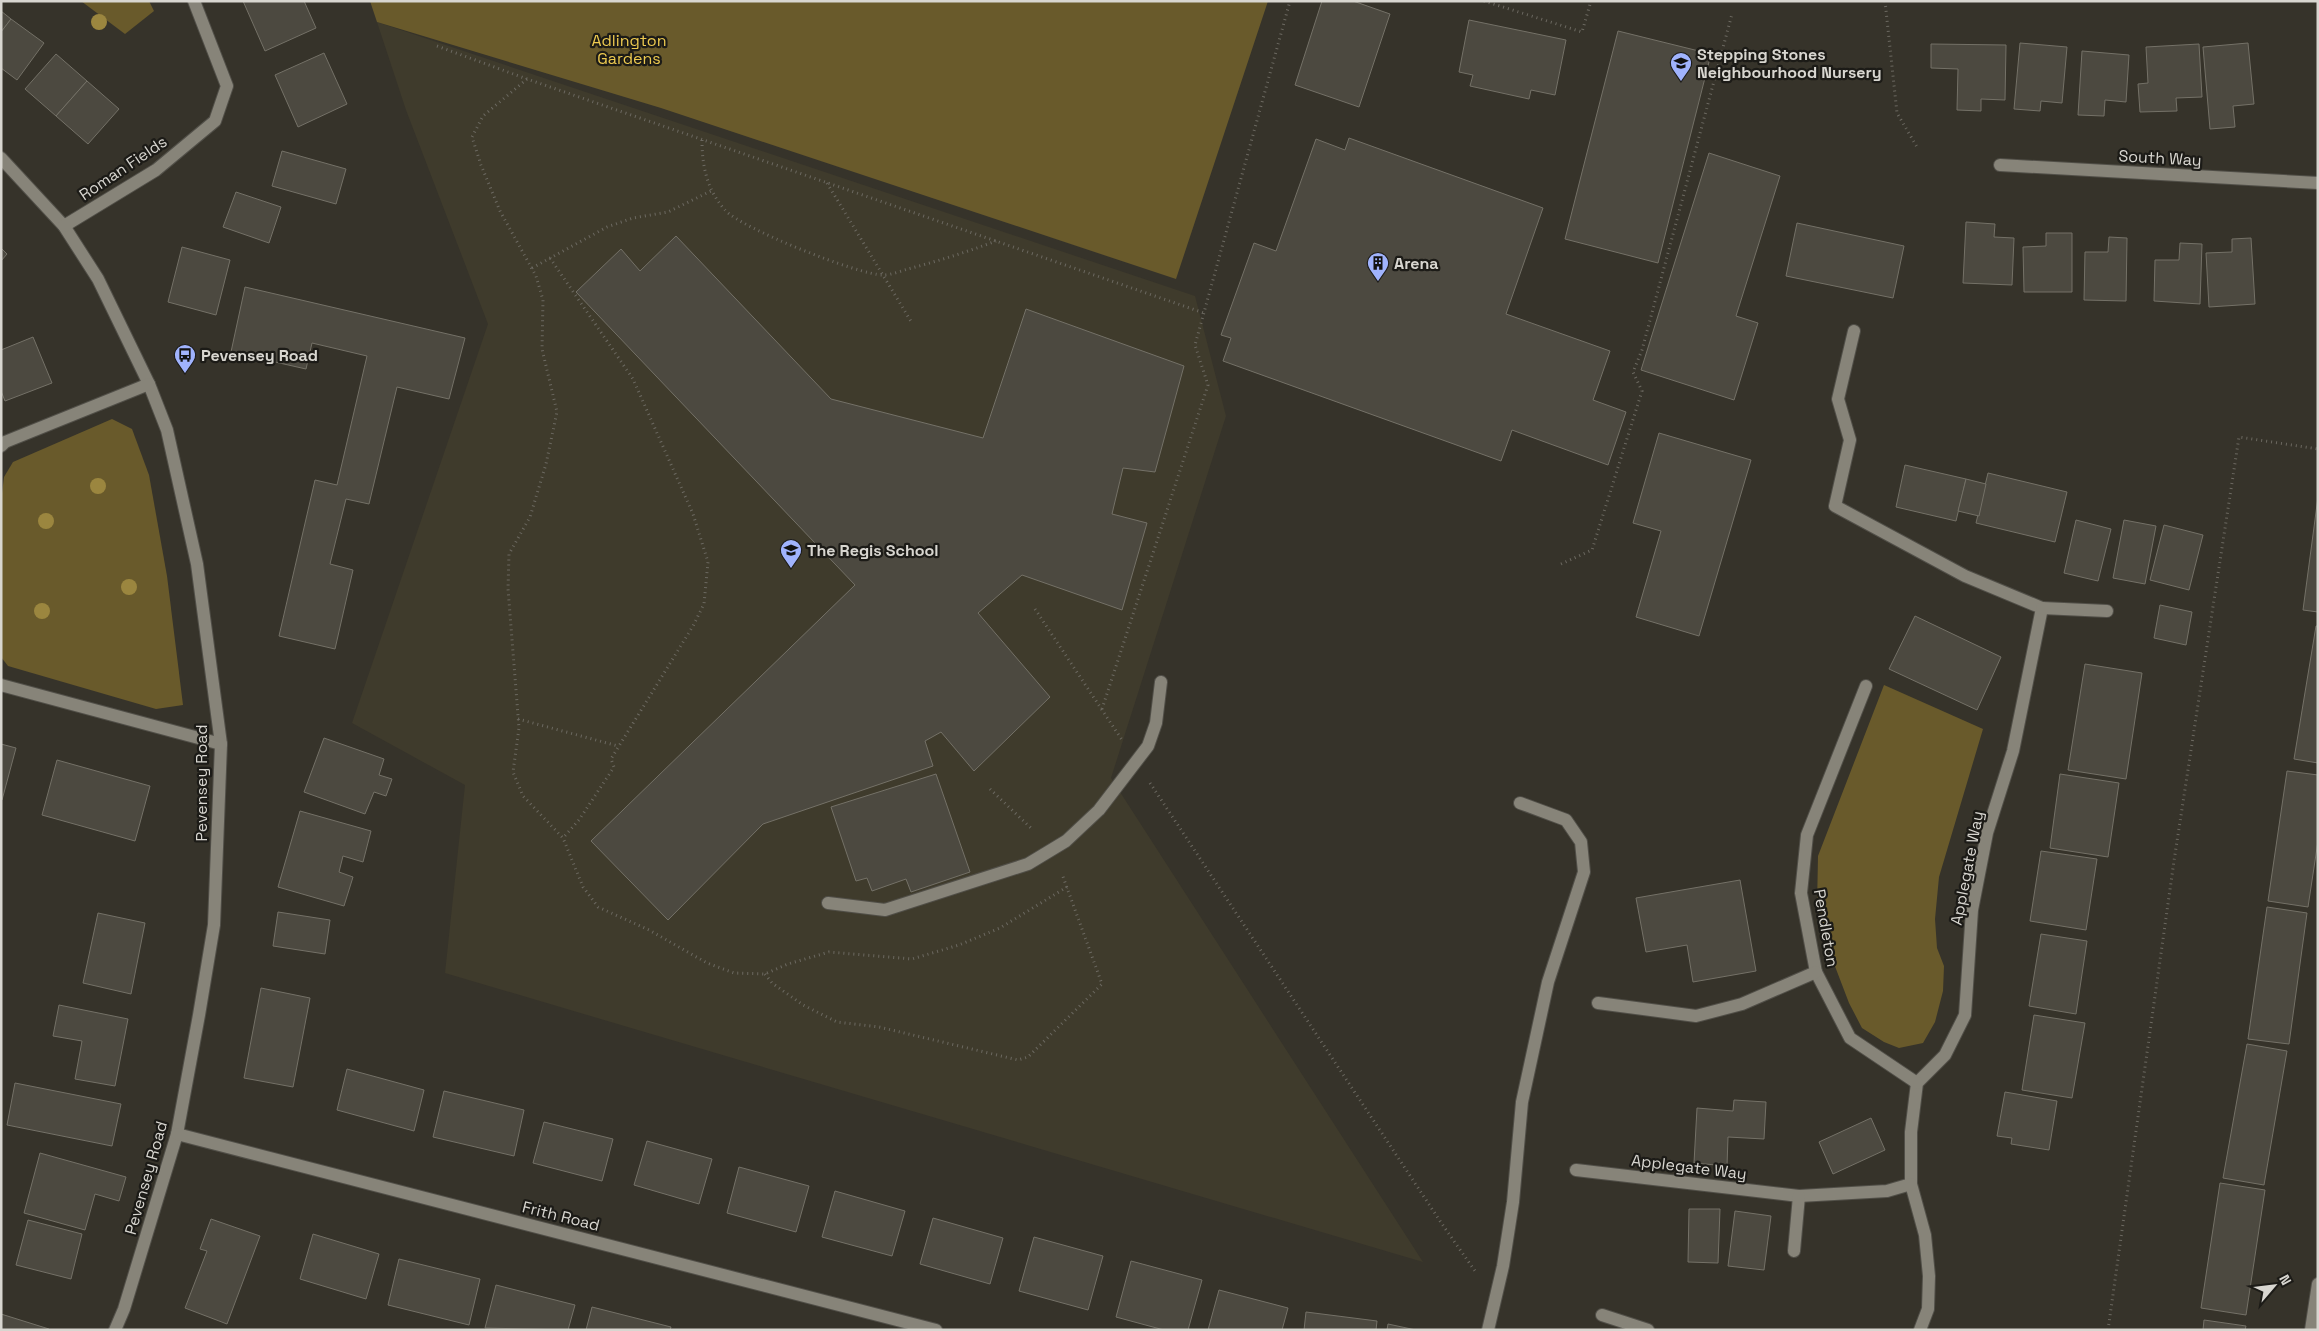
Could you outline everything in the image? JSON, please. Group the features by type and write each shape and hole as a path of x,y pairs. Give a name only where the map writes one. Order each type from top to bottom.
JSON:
{"street":[{"name":"Roman Fields","path":"64,226 156,170 215,121 227,86 194,1"},
{"name":"Pevensey Road","path":"1,158 64,226 98,279 149,384 167,430 197,564 221,744 214,925 177,1134 124,1309 115,1330"},
{"name":"South Way","path":"2000,165 2318,183"},
{"path":"1854,331 1838,399 1850,440 1835,506 1965,576 2042,608 2107,611"},
{"path":"1,446 5,442 149,384"},
{"name":"Applegate Way","path":"1917,1083 1945,1055 1965,1015 1972,910 1987,833 2013,751 2042,608"},
{"path":"828,903 885,910 1028,864 1066,841 1099,810 1137,763 1148,746 1156,723 1161,682"},
{"path":"1,685 221,744"},
{"name":"Pendleton","path":"1866,686 1808,835 1801,893 1816,972 1850,1038 1917,1083"},
{"path":"1488,1330 1496,1300 1513,1202 1522,1102 1548,982 1584,872 1581,842 1566,820 1520,803"},
{"path":"1598,1003 1696,1016 1742,1004 1816,972"},
{"path":"1917,1083 1912,1132 1911,1184 1925,1235 1929,1276 1928,1310 1920,1330"},
{"name":"Frith Road","path":"177,1134 936,1330"},
{"name":"Applegate Way","path":"1576,1170 1799,1196 1887,1191 1911,1184"},
{"path":"1794,1251 1799,1196"},
{"path":"2311,1330 2318,1284"},
{"path":"1602,1315 1648,1330"}],"path":[{"path":"1102,709 1208,385 1195,345 1290,1"},
{"path":"1484,1 1582,32 1591,1"},
{"path":"1885,1 1897,113 1917,147"},
{"path":"1561,564 1592,550 1642,391 1633,372 1642,350 1732,14"},
{"path":"437,46 702,140 1204,313"},
{"path":"527,79 483,116 472,137 481,165 500,210 532,268 543,300 542,349 557,412 546,464 530,517 509,554 508,589 518,719 513,772 523,796 563,838 583,887 598,907 649,930 706,962 734,973 765,974 788,964 829,952 912,959 960,945 1000,928 1067,887"},
{"path":"702,140 702,163 705,178 725,212 765,234 849,268 883,275 945,260 996,241"},
{"path":"827,183 912,323"},
{"path":"532,268 607,227 633,218 668,212 712,190"},
{"path":"550,258 633,379 693,514 708,562 704,604 618,746 611,759 614,767 579,820 563,838"},
{"path":"2108,1330 2174,861 2239,437 2318,449"},
{"path":"1035,609 1442,1224 1496,1300"},
{"path":"518,719 618,746"},
{"path":"765,974 772,982 803,1005 837,1022 879,1026 1018,1060 1028,1057 1102,984 1053,849 990,789"}],"shaded area":[{"name":"The Regis School","path":"377,22 1195,296 1226,416 1111,778 1423,1262 445,973 465,785 352,723 488,324 406,110"}],"green space":[{"path":"81,1 149,1 154,11 125,34"},
{"name":"Adlington Gardens","path":"370,1 1268,1 1176,279 661,108 377,22"},
{"path":"112,419 132,429 149,475 167,576 183,705 156,709 8,666 1,657 1,501 4,477 13,462"},
{"path":"1884,685 1983,729 1939,877 1935,919 1937,948 1944,966 1943,991 1935,1022 1923,1043 1899,1048 1884,1042 1862,1028 1849,1003 1828,948 1817,907 1818,856"}],"building":[{"path":"243,1 304,1 316,28 265,51"},
{"path":"1322,1 1353,1 1390,14 1359,107 1295,85"},
{"path":"1,11 11,19 1,32"},
{"path":"11,19 44,43 17,80 1,68 1,32"},
{"path":"1469,20 1566,40 1555,95 1531,90 1529,99 1470,86 1473,75 1459,72"},
{"path":"1618,31 1711,54 1658,263 1565,239"},
{"path":"2020,43 2067,47 2062,103 2041,101 2040,111 2014,109"},
{"path":"2248,43 2254,104 2233,106 2235,127 2210,129 2203,47"},
{"path":"1931,44 2006,45 2005,100 1981,99 1981,111 1957,110 1958,69 1931,68"},
{"path":"2199,44 2202,97 2176,98 2177,111 2140,112 2138,84 2148,83 2146,47"},
{"path":"2082,51 2129,55 2126,102 2105,100 2104,116 2078,115"},
{"path":"324,53 347,104 298,127 275,75"},
{"path":"56,54 87,81 56,116 25,89"},
{"path":"87,81 119,109 88,144 56,116"},
{"name":"Arena","path":"1349,138 1543,208 1506,314 1610,351 1593,400 1626,412 1608,465 1512,430 1501,461 1223,361 1231,338 1221,335 1254,243 1276,251 1316,139 1345,150"},
{"path":"282,151 346,169 336,204 272,186"},
{"path":"1709,153 1780,176 1736,316 1758,323 1734,400 1641,370"},
{"path":"236,192 281,207 269,243 223,227"},
{"path":"1966,222 1995,224 1994,237 2014,238 2012,285 1963,283"},
{"path":"1797,223 1904,246 1893,298 1786,276"},
{"path":"2046,233 2072,233 2072,292 2024,292 2023,247 2046,246"},
{"path":"676,236 831,399 983,438 1026,309 1184,366 1155,472 1123,468 1112,514 1147,523 1122,610 1022,575 978,613 1050,697 974,771 941,732 925,741 933,766 763,824 668,920 591,841 855,585 576,292 621,249 640,271"},
{"path":"2109,237 2127,238 2126,301 2084,300 2085,252 2108,252"},
{"path":"2251,238 2255,304 2209,307 2206,253 2232,252 2232,239"},
{"path":"2180,243 2202,244 2200,304 2154,301 2155,260 2179,260"},
{"path":"182,247 230,260 216,315 168,302"},
{"path":"1,248 7,254 1,261"},
{"path":"245,287 465,338 449,399 397,387 369,504 346,499 330,564 353,570 335,649 279,636 315,480 337,485 367,356 312,343 306,369 231,352"},
{"path":"33,337 52,383 5,401 1,391 1,350"},
{"path":"1659,433 1751,460 1699,636 1636,617 1661,531 1633,523"},
{"path":"1905,465 1966,479 1956,521 1896,507"},
{"path":"1988,473 2067,492 2055,542 1976,523"},
{"path":"1966,479 1986,484 1979,516 1958,511"},
{"path":"2318,497 2318,612 2303,610"},
{"path":"2076,520 2111,529 2098,581 2064,573"},
{"path":"2124,520 2156,526 2145,584 2113,578"},
{"path":"2164,525 2203,535 2189,590 2150,580"},
{"path":"2160,605 2192,612 2186,645 2154,638"},
{"path":"1915,616 2001,657 1977,710 1889,669"},
{"path":"2316,626 2318,626 2318,763 2294,759"},
{"path":"2085,664 2142,673 2126,779 2068,770"},
{"path":"324,738 384,759 379,775 392,779 386,796 374,792 365,814 304,792"},
{"path":"1,744 16,748 2,800 1,800"},
{"path":"57,760 150,786 135,841 42,815"},
{"path":"2287,771 2318,775 2318,841 2308,907 2268,901"},
{"path":"936,774 970,872 911,892 906,879 872,891 867,878 856,881 831,807"},
{"path":"2060,774 2119,783 2108,857 2050,848"},
{"path":"300,811 371,831 363,862 343,856 339,872 353,877 344,906 278,887"},
{"path":"2041,851 2097,859 2086,930 2030,921"},
{"path":"1740,880 1756,971 1693,982 1687,945 1646,952 1636,898"},
{"path":"2267,907 2307,913 2289,1044 2248,1039"},
{"path":"278,912 330,920 325,954 273,946"},
{"path":"98,913 145,923 131,994 83,983"},
{"path":"2041,934 2087,941 2076,1014 2029,1006"},
{"path":"261,988 310,998 293,1087 244,1078"},
{"path":"59,1005 128,1019 115,1086 75,1079 82,1041 53,1036"},
{"path":"2034,1015 2085,1023 2072,1098 2022,1090"},
{"path":"2247,1044 2287,1051 2264,1185 2223,1178"},
{"path":"347,1069 424,1090 414,1131 337,1110"},
{"path":"15,1083 121,1104 112,1146 7,1125"},
{"path":"444,1091 524,1110 514,1156 433,1137"},
{"path":"2005,1092 2057,1101 2049,1150 2011,1144 2012,1138 1997,1136"},
{"path":"1734,1100 1766,1102 1764,1139 1728,1137 1727,1166 1694,1163 1697,1108 1733,1111"},
{"path":"1871,1118 1885,1150 1833,1174 1819,1142"},
{"path":"544,1122 613,1139 602,1181 533,1163"},
{"path":"647,1141 712,1159 699,1204 634,1185"},
{"path":"40,1153 126,1177 119,1201 95,1194 85,1230 24,1213"},
{"path":"739,1167 809,1186 796,1232 727,1213"},
{"path":"2220,1183 2265,1190 2246,1315 2201,1308"},
{"path":"835,1191 905,1211 892,1256 822,1237"},
{"path":"1689,1209 1720,1209 1718,1263 1688,1262"},
{"path":"1735,1211 1771,1216 1764,1270 1728,1266"},
{"path":"933,1218 1003,1238 990,1284 920,1264"},
{"path":"211,1219 260,1236 227,1324 185,1308 207,1251 200,1249"},
{"path":"28,1220 82,1234 71,1279 16,1265"},
{"path":"313,1234 379,1254 366,1299 300,1279"},
{"path":"1034,1237 1103,1256 1088,1310 1019,1291"},
{"path":"399,1259 480,1279 469,1325 388,1305"},
{"path":"1131,1261 1202,1280 1188,1330 1164,1330 1116,1317"},
{"path":"496,1285 575,1305 568,1330 485,1328"},
{"path":"1219,1290 1288,1308 1282,1330 1208,1330"},
{"path":"592,1307 671,1327 670,1330 586,1330"},
{"path":"1306,1312 1377,1321 1376,1330 1304,1330"},
{"path":"1,1314 49,1329 49,1330 1,1330"},
{"path":"2204,1320 2246,1326 2245,1330 2203,1330"},
{"path":"1388,1324 1416,1330 1387,1330"}],"place":[{"name":"Stepping Stones Neighbourhood Nursery","path":"1681,82"},
{"name":"Arena","path":"1378,282"},
{"name":"Pevensey Road","path":"185,374"},
{"name":"The Regis School","path":"791,569"}]}
